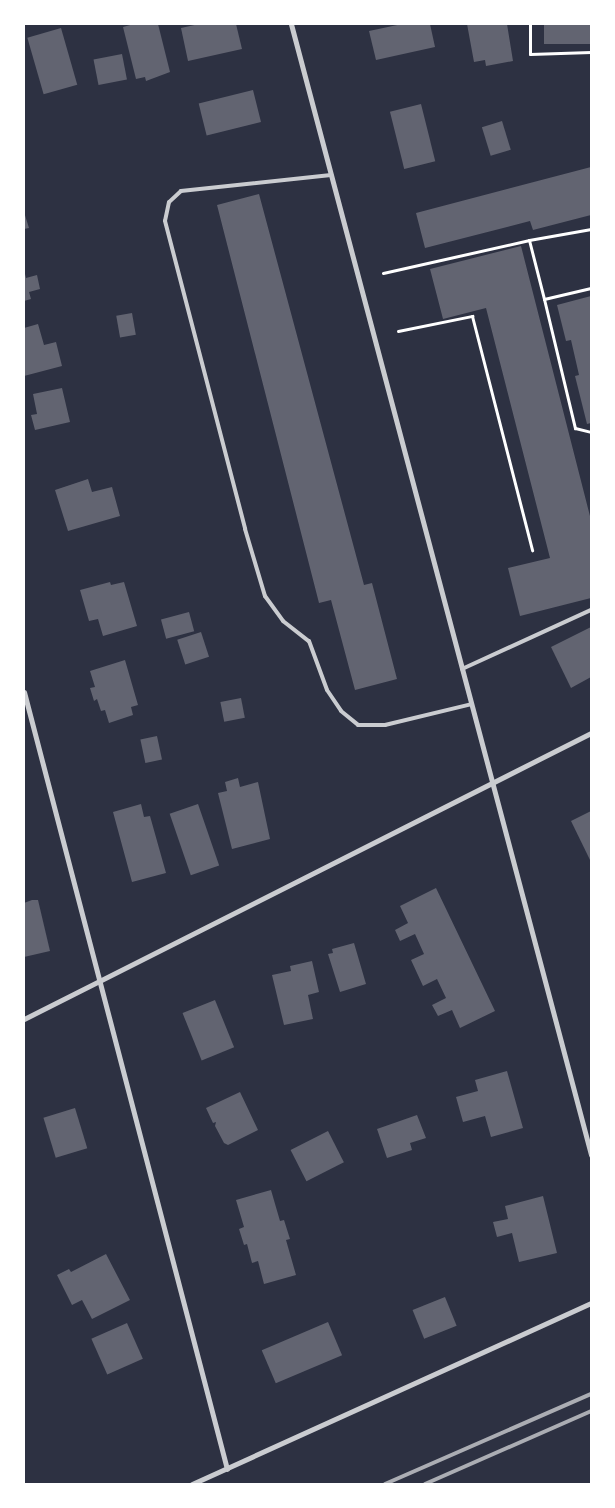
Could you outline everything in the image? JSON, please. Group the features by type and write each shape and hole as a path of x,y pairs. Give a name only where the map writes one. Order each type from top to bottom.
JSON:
{"street":[{"path":"291,24 591,1156"},
{"path":"24,692 98,982 227,1469"},
{"path":"24,1019 591,733"},
{"path":"192,1484 591,1303"}],"lane":[{"path":"332,175 181,191 169,202 165,221 245,529 265,596 282,621 309,641 327,690 340,711 358,725 385,726 472,704"},
{"path":"462,669 591,610"}],"path":[{"path":"530,24 530,54 591,52"},
{"path":"383,274 529,240 591,229"},
{"path":"529,240 575,428 591,432"},
{"path":"544,299 591,288"},
{"path":"398,331 472,316 532,550"}],"building":[{"path":"134,24 158,24 170,72 146,81 145,77 136,79 123,27"},
{"path":"199,24 236,24 242,49 188,61 181,28"},
{"path":"402,24 430,24 435,47 376,60 369,31"},
{"path":"467,24 507,24 513,61 486,66 485,60 474,62"},
{"path":"544,24 591,24 591,44 544,44"},
{"path":"61,28 77,85 44,94 27,38"},
{"path":"122,54 127,80 98,85 94,60"},
{"path":"253,90 261,122 207,136 199,104"},
{"path":"421,104 435,161 404,169 390,112"},
{"path":"502,121 511,150 491,156 482,127"},
{"path":"591,167 591,215 533,230 530,221 425,248 416,213"},
{"path":"259,194 364,585 372,583 397,679 355,690 331,600 319,603 217,205"},
{"path":"24,212 29,228 24,229"},
{"path":"521,246 591,520 591,598 520,616 508,568 550,558 486,308 443,319 430,269"},
{"path":"24,270 26,278 37,275 40,289 29,292 31,299 24,301"},
{"path":"591,296 591,423 587,424 575,376 579,375 571,340 566,341 557,305"},
{"path":"132,313 136,335 120,337 116,316"},
{"path":"38,324 44,345 56,342 62,366 24,376 24,328"},
{"path":"62,388 70,422 35,430 31,415 37,414 33,394"},
{"path":"88,479 92,492 112,487 120,516 68,531 55,490"},
{"path":"110,582 111,585 124,582 137,626 103,636 98,619 89,621 80,590"},
{"path":"189,612 194,631 166,639 161,620"},
{"path":"591,627 591,677 571,688 551,647"},
{"path":"201,632 209,657 185,664 177,640"},
{"path":"125,660 138,705 131,707 133,715 109,723 105,710 101,711 97,699 94,701 90,688 95,687 90,671"},
{"path":"241,698 245,718 224,722 220,702"},
{"path":"157,736 162,759 145,763 140,740"},
{"path":"238,778 240,787 258,782 270,839 232,849 218,793 227,791 225,782"},
{"path":"141,804 144,817 150,816 166,873 132,882 113,812"},
{"path":"198,804 219,865 191,875 170,814"},
{"path":"591,811 591,862 571,821"},
{"path":"436,888 495,1011 460,1028 452,1010 438,1016 432,1005 446,998 437,979 423,986 411,960 424,954 415,934 400,941 395,930 408,923 400,906"},
{"path":"38,900 50,951 24,957 24,903"},
{"path":"354,943 366,984 340,992 328,954 333,953 332,949"},
{"path":"312,961 319,992 308,995 313,1019 284,1025 272,975 291,971 290,966"},
{"path":"215,1000 234,1047 202,1060 183,1013"},
{"path":"507,1071 523,1128 491,1137 485,1116 463,1122 456,1097 478,1091 475,1080"},
{"path":"240,1092 258,1130 228,1145 224,1143 215,1126 216,1122 213,1123 206,1108"},
{"path":"75,1108 87,1148 56,1158 43,1118"},
{"path":"417,1115 426,1138 410,1143 412,1150 387,1158 377,1129"},
{"path":"328,1131 344,1162 306,1181 291,1150"},
{"path":"271,1190 280,1221 284,1220 290,1239 286,1240 296,1275 264,1284 258,1261 252,1263 247,1244 244,1245 239,1229 244,1227 236,1200"},
{"path":"543,1196 557,1253 519,1262 512,1233 497,1237 493,1222 508,1219 505,1206"},
{"path":"106,1254 130,1300 92,1319 82,1300 72,1305 57,1275 69,1269 71,1272"},
{"path":"445,1297 457,1326 424,1339 413,1310"},
{"path":"328,1322 342,1355 276,1383 262,1350"},
{"path":"127,1323 143,1359 107,1374 91,1339"}],"railway":[{"path":"385,1484 591,1394"},
{"path":"425,1484 591,1411"}]}
